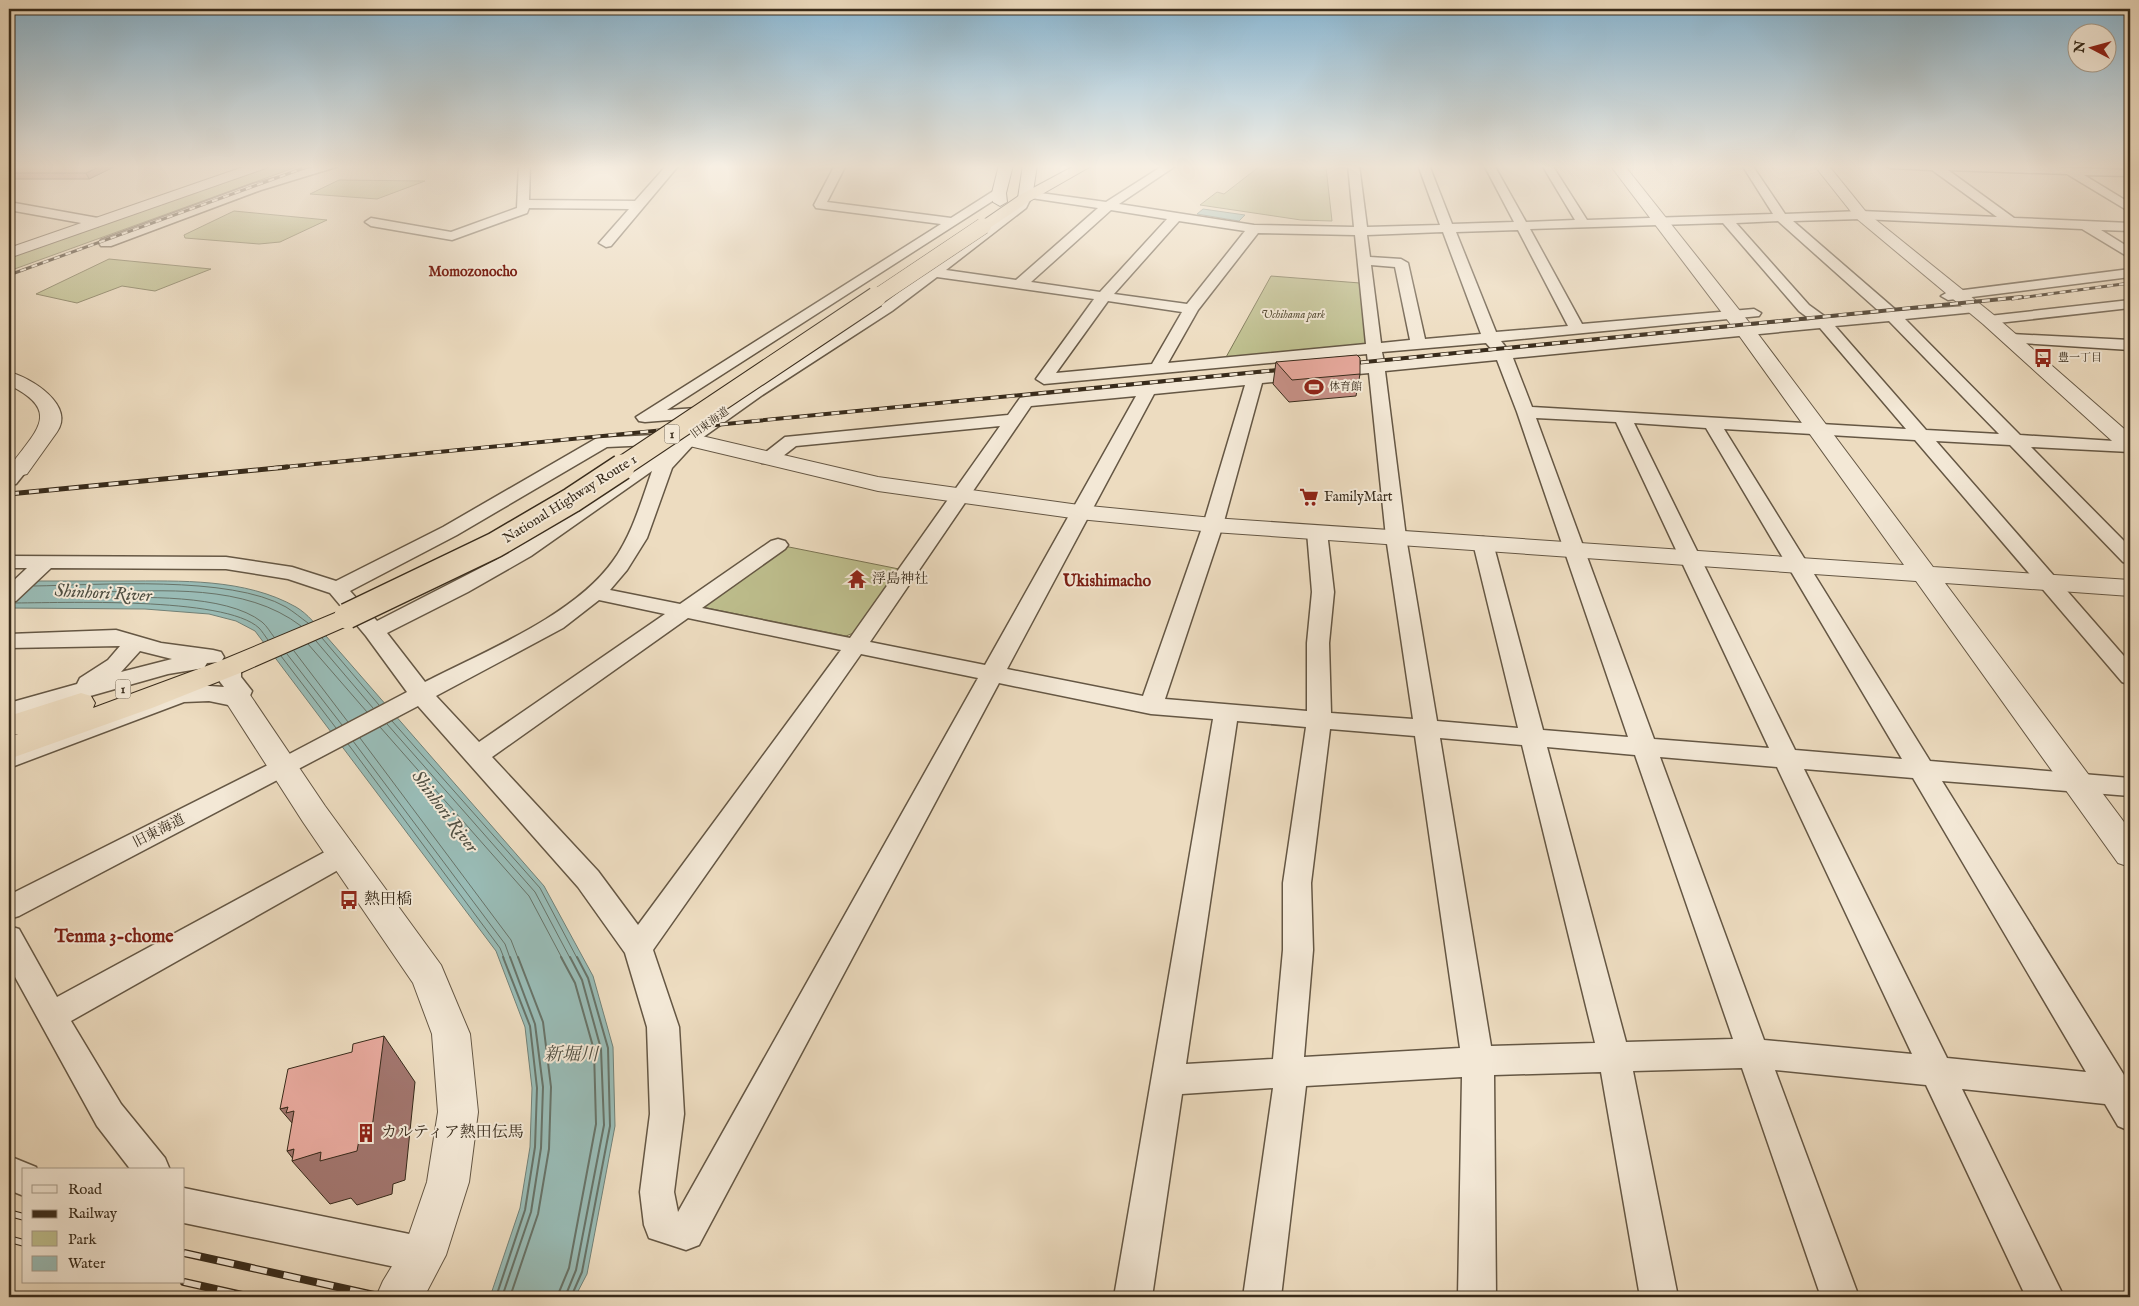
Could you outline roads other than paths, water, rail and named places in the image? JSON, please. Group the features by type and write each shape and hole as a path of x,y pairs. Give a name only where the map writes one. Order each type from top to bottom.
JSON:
{"highway":[{"name":"National Highway Route 1","path":"9,726 226,659 347,616 494,545 572,500 965,226"},
{"name":"National Highway Route 1","path":"9,748 181,686 226,659"}],"street":[{"path":"9,253 87,226"},
{"path":"106,243 152,226"},
{"path":"394,226 452,236 479,226"},
{"path":"606,243 620,226"},
{"path":"727,411 645,417 703,378 965,226"},
{"name":"旧東海道","path":"419,697 555,623 595,593 620,566 637,538 663,466 682,445 755,392 888,308 994,226"},
{"path":"1019,285 1086,226"},
{"path":"1167,226 1140,251 1102,296 1044,379 1158,368 1504,354 1591,347 1739,323 1768,312"},
{"path":"1234,226 1254,229 1361,231 1522,226 1578,330"},
{"path":"1360,226 1396,537 1478,1061 1477,1297"},
{"path":"1663,226 1739,323 1926,574 2130,854"},
{"path":"1732,226 1804,308 1822,322 2130,677"},
{"path":"1791,226 1876,303 1892,315 2130,558"},
{"path":"1873,226 1989,320 2130,446"},
{"path":"2086,226 2130,254"},
{"path":"2106,226 2130,227"},
{"path":"1448,228 1491,339 1504,354 1840,1297"},
{"path":"1158,368 1191,309 1254,229"},
{"path":"1363,261 1402,263 1419,345"},
{"path":"932,272 1191,309"},
{"path":"1858,304 1959,295 2130,273"},
{"path":"1989,320 2130,304"},
{"path":"1786,310 1831,306"},
{"path":"638,948 856,645 1026,402 1255,379 1376,358 1419,345 1578,330 1739,323 1822,322 1975,308"},
{"path":"2011,340 2130,345"},
{"path":"2110,344 2130,360"},
{"path":"9,378 33,389 44,400 51,421 50,428 14,475"},
{"path":"703,378 755,392"},
{"path":"1151,706 1213,525 1255,379"},
{"path":"9,562 42,565 241,564 292,573 337,589 374,631 419,697 476,756 588,879 638,948 663,1027 667,1114 656,1192 662,1225 686,1232 1079,512 1148,390"},
{"path":"1525,412 2130,446"},
{"path":"1622,417 2045,1297"},
{"path":"768,459 791,441 1012,420"},
{"path":"1712,423 1921,769 2125,1099"},
{"path":"337,589 450,531 603,442 682,445 768,459 878,484 959,497 1079,512 1213,525 2130,588"},
{"path":"374,631 445,596 543,540 639,471 682,445"},
{"path":"1262,1297 1291,1073 1288,1055 1298,950 1297,884 1319,720 1318,643 1323,592 1317,532"},
{"path":"1483,543 1614,1057 1659,1297"},
{"path":"476,756 778,545"},
{"path":"9,596 42,565"},
{"path":"595,593 1151,706 2130,786"},
{"path":"9,641 116,637 131,640 134,644 182,654 226,659"},
{"path":"60,697 97,679 116,665 134,644"},
{"path":"9,711 167,668 226,659"},
{"path":"226,659 229,678 240,691 238,700"},
{"path":"133,714 181,686"},
{"path":"9,760 180,695 202,691 219,693 238,700 297,761 314,814 344,854 428,976 451,1034 458,1112 448,1182 424,1255 399,1297"},
{"path":"297,761 419,697"},
{"path":"1133,1297 1226,712"},
{"name":"旧東海道","path":"9,908 297,761"},
{"path":"50,1016 344,854"},
{"path":"9,938 50,1016 109,1115 151,1168"},
{"path":"1166,1080 1478,1061 1753,1052 1936,1071 2125,1099"},
{"path":"9,1173 22,1178"},
{"path":"185,1205 424,1255"}],"water":[{"name":"新堀川","path":"9,581 167,581 212,583 255,591 296,607 316,624 544,886 593,976 613,1047 615,1126 587,1274 575,1297 490,1297 520,1208 530,1147 532,1088 525,1027 496,951 255,631 236,621 209,614 145,609 9,608"}],"railway":[{"path":"9,275 144,226"},
{"path":"2012,299 2130,283"},
{"path":"1345,364 2022,297"},
{"path":"274,468 1288,369"},
{"path":"9,494 287,467"},
{"path":"9,1213 22,1216"},
{"path":"9,1239 22,1242"},
{"path":"185,1253 383,1297"},
{"path":"185,1282 251,1297"}],"place":[{"name":"豊一丁目","path":"2043,358"},
{"name":"体育館","path":"1314,387"},
{"name":"FamilyMart","path":"1309,497"},
{"name":"浮島神社","path":"857,579"},
{"name":"熱田橋","path":"349,900"},
{"name":"カルティア熱田伝馬","path":"366,1133"}],"district":[{"name":"Momozonocho","path":"473,272"},
{"name":"Ukishimacho","path":"1107,582"},
{"name":"Tenma 3-chome","path":"114,937"}],"park label":[{"name":"Uchihama park","path":"1293,315"}],"water label":[{"name":"Shinhori River","path":"103,594"},
{"name":"Shinhori River","path":"444,812"}]}
